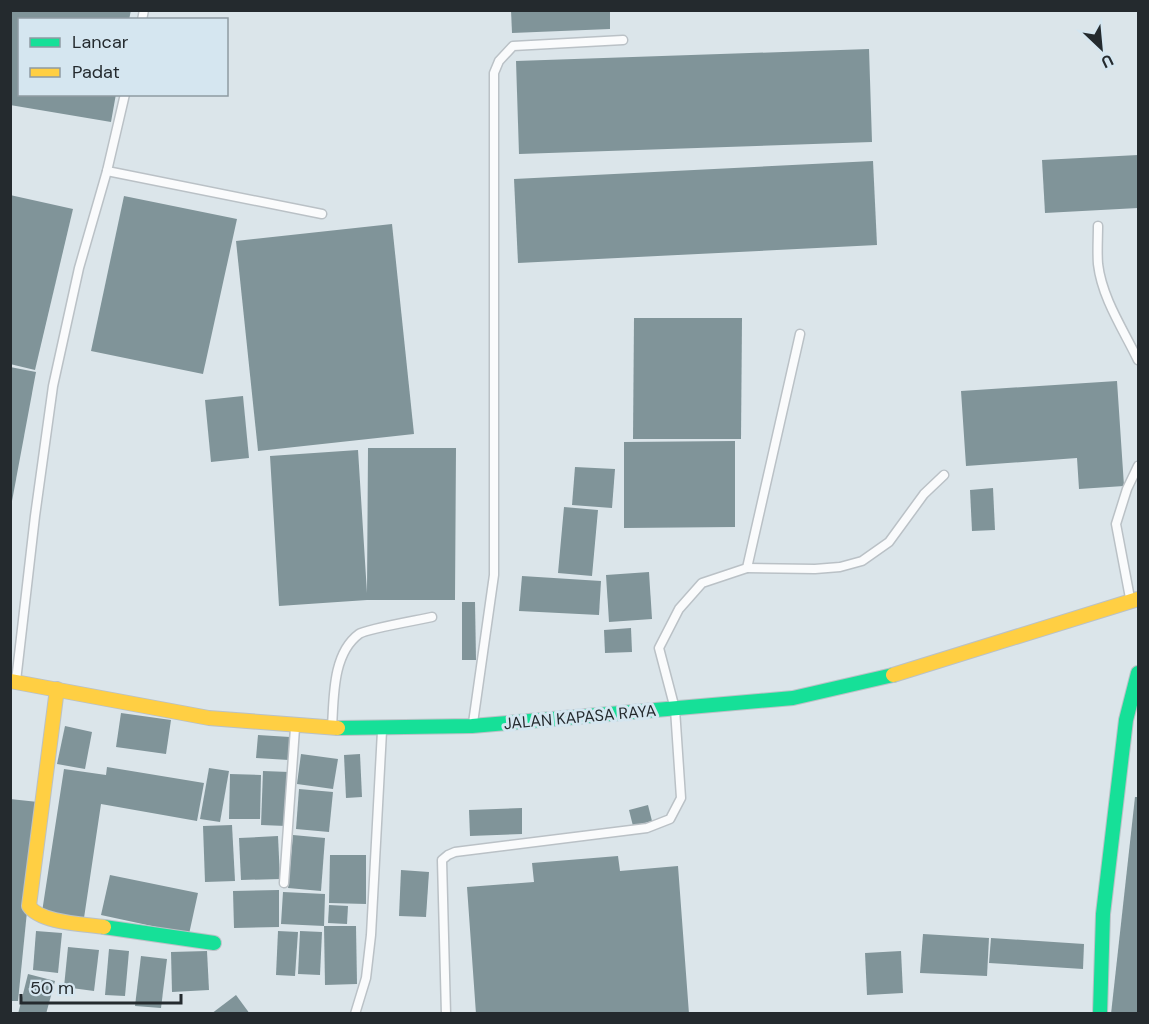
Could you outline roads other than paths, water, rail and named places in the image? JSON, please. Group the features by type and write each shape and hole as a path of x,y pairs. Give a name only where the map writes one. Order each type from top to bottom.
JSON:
{"main road":[{"name":"JALAN KAPASA RAYA","path":"13,681 208,717 332,728 472,726 793,698 885,678 1135,600"},
{"path":"1101,1014 1103,914 1126,720 1138,673"},
{"path":"57,689 29,906 31,911 45,918 214,943"}],"lane":[{"path":"472,726 494,575 494,73 499,61 513,46 623,40"},
{"path":"13,681 53,386 79,268 107,171 125,96"},
{"path":"107,171 322,214"},
{"path":"1098,226 1098,265 1106,294 1113,313 1138,360"},
{"path":"747,568 800,334"},
{"path":"1135,600 1116,524 1127,489 1138,466"},
{"path":"447,1014 442,860 455,852 647,828 670,819 681,798 675,709 659,648 679,609 702,583 747,568 815,569 840,567 862,561 889,542 924,494 944,475"},
{"path":"332,728 336,678 346,649 360,633 432,617"},
{"path":"284,883 295,725"},
{"path":"356,1014 366,978 371,935 382,727"}]}
